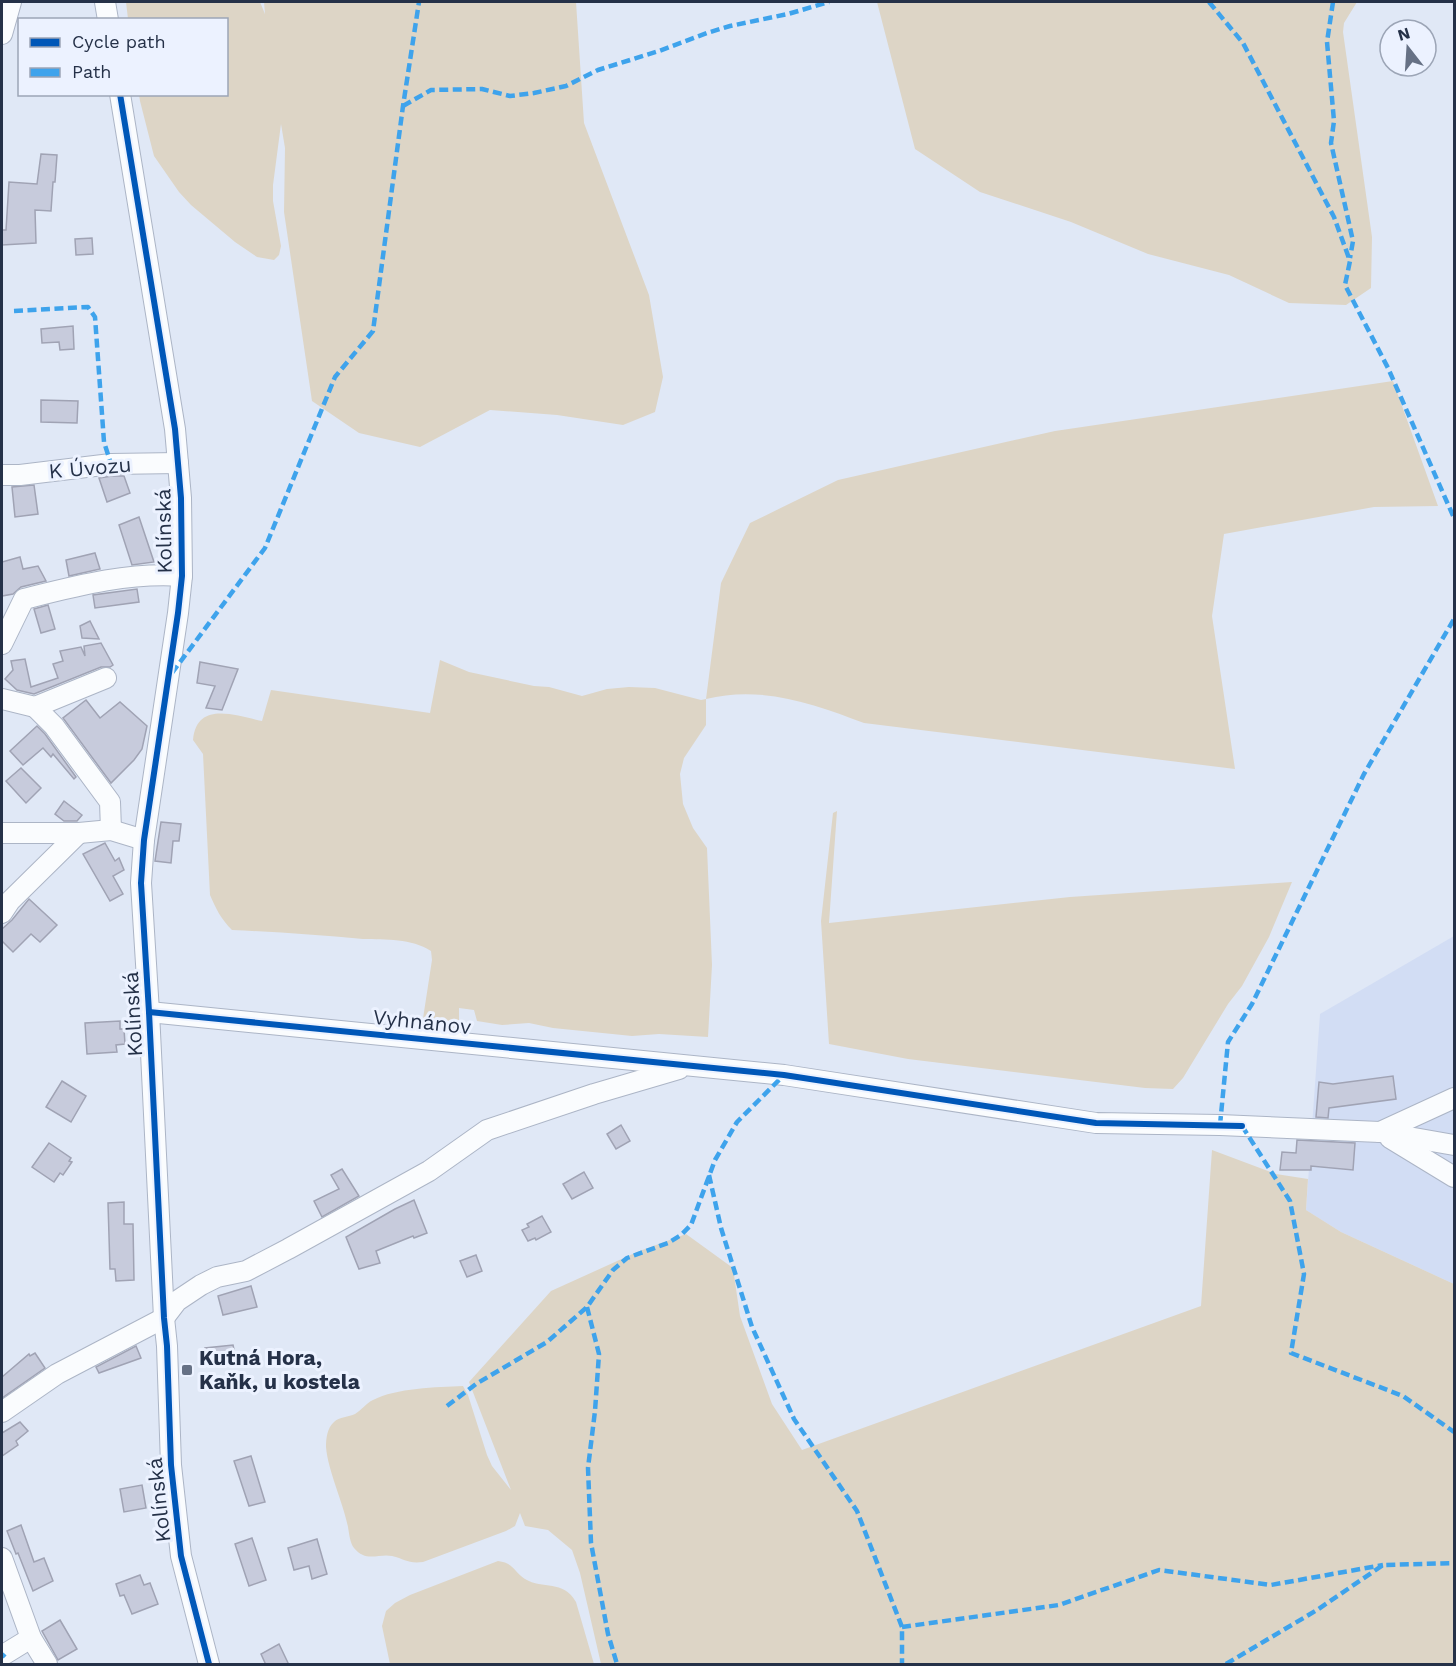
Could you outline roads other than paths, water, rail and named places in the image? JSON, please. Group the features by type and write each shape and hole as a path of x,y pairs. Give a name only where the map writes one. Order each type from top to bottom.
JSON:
{"street":[{"path":"2,34 10,2"},
{"path":"105,2 108,18"},
{"name":"Kolínská","path":"120,96 175,429 181,498 182,576 144,840 141,883 167,1346 171,1465 181,1556 209,1665"},
{"name":"K Úvozu","path":"2,475 20,475 111,464 178,462"},
{"path":"2,644 24,599 114,579 156,574 182,576"},
{"path":"35,707 106,678"},
{"path":"2,699 35,707 54,726 110,802 111,830"},
{"path":"2,833 79,833 111,830 144,840"},
{"path":"2,913 10,901 79,833"},
{"name":"Vyhnánov","path":"149,1012 784,1076 1096,1123 1380,1132 1455,1144"},
{"path":"2,1412 57,1374 164,1318 177,1301 201,1284 218,1277 246,1271 288,1249 429,1171 487,1130 690,1065"},
{"path":"1380,1132 1455,1098"},
{"path":"1380,1132 1455,1177"},
{"path":"2,1557 31,1638 47,1665"},
{"path":"6,1657 31,1638"}],"place":[{"name":"Kutná Hora, Kaňk, u kostela","path":"187,1370"}]}
